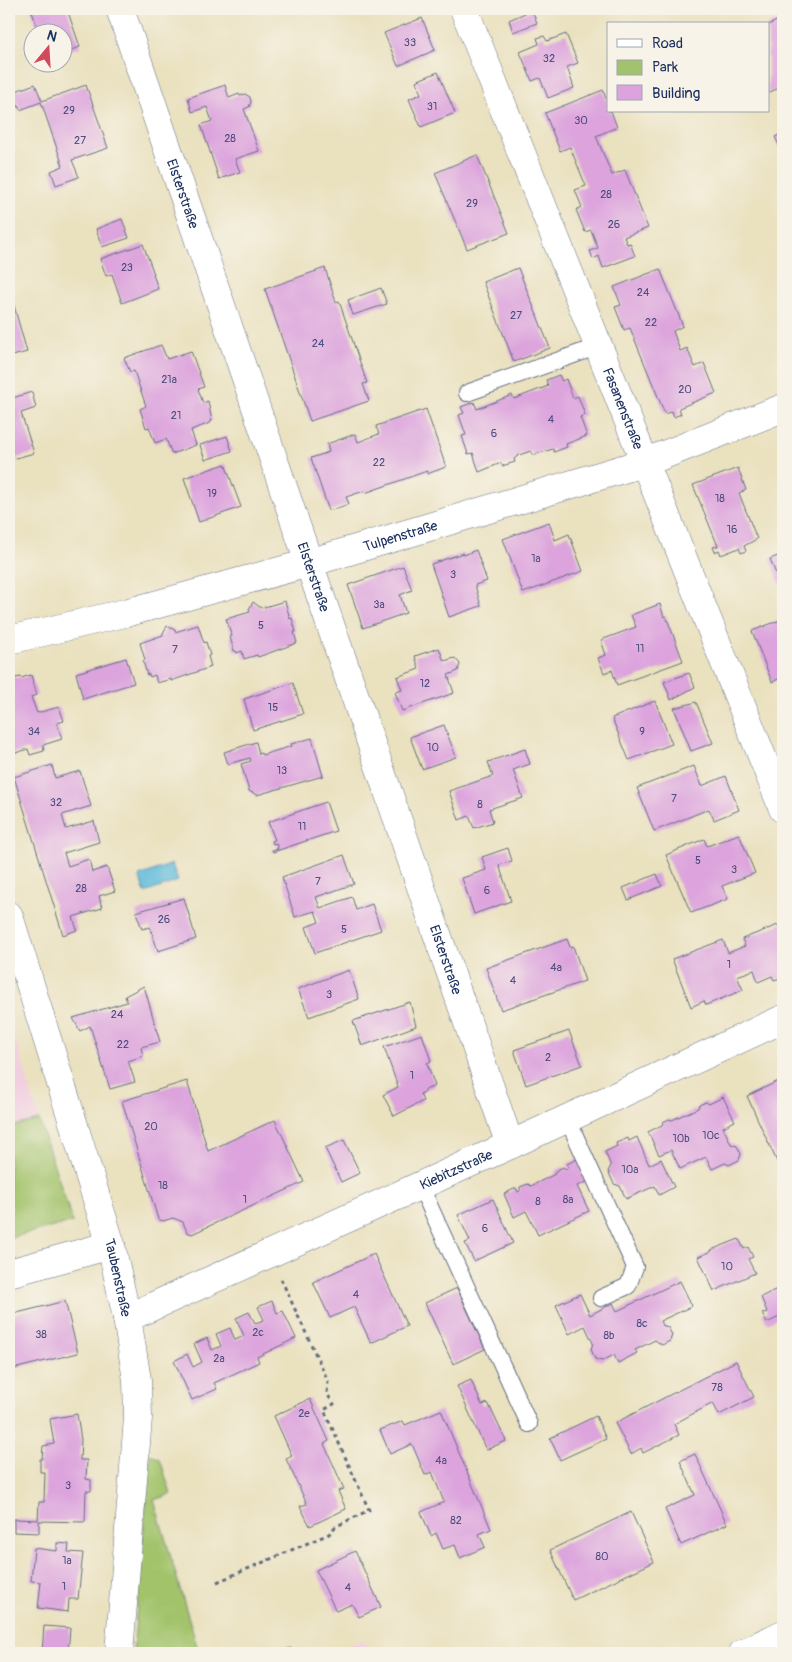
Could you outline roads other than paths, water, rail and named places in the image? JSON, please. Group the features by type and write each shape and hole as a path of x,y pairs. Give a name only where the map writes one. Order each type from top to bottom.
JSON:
{"street":[{"name":"Elsterstraße","path":"120,9 510,1145"},
{"name":"Fasanenstraße","path":"464,9 783,809"},
{"name":"Tulpenstraße","path":"9,640 129,612 309,563 646,462 783,408"},
{"name":"Taubenstraße","path":"9,916 111,1245 127,1318 137,1380 138,1418 119,1653"},
{"name":"Kiebitzstraße","path":"127,1318 510,1145 783,1018"},
{"path":"9,1273 111,1245"},
{"path":"743,1653 783,1634"}],"lane":[{"path":"467,392 599,346"},
{"path":"567,1118 636,1267 628,1286 601,1298"},
{"path":"420,1185 529,1424"}],"water":[{"path":"172,864 178,881 145,893 139,876"}]}
